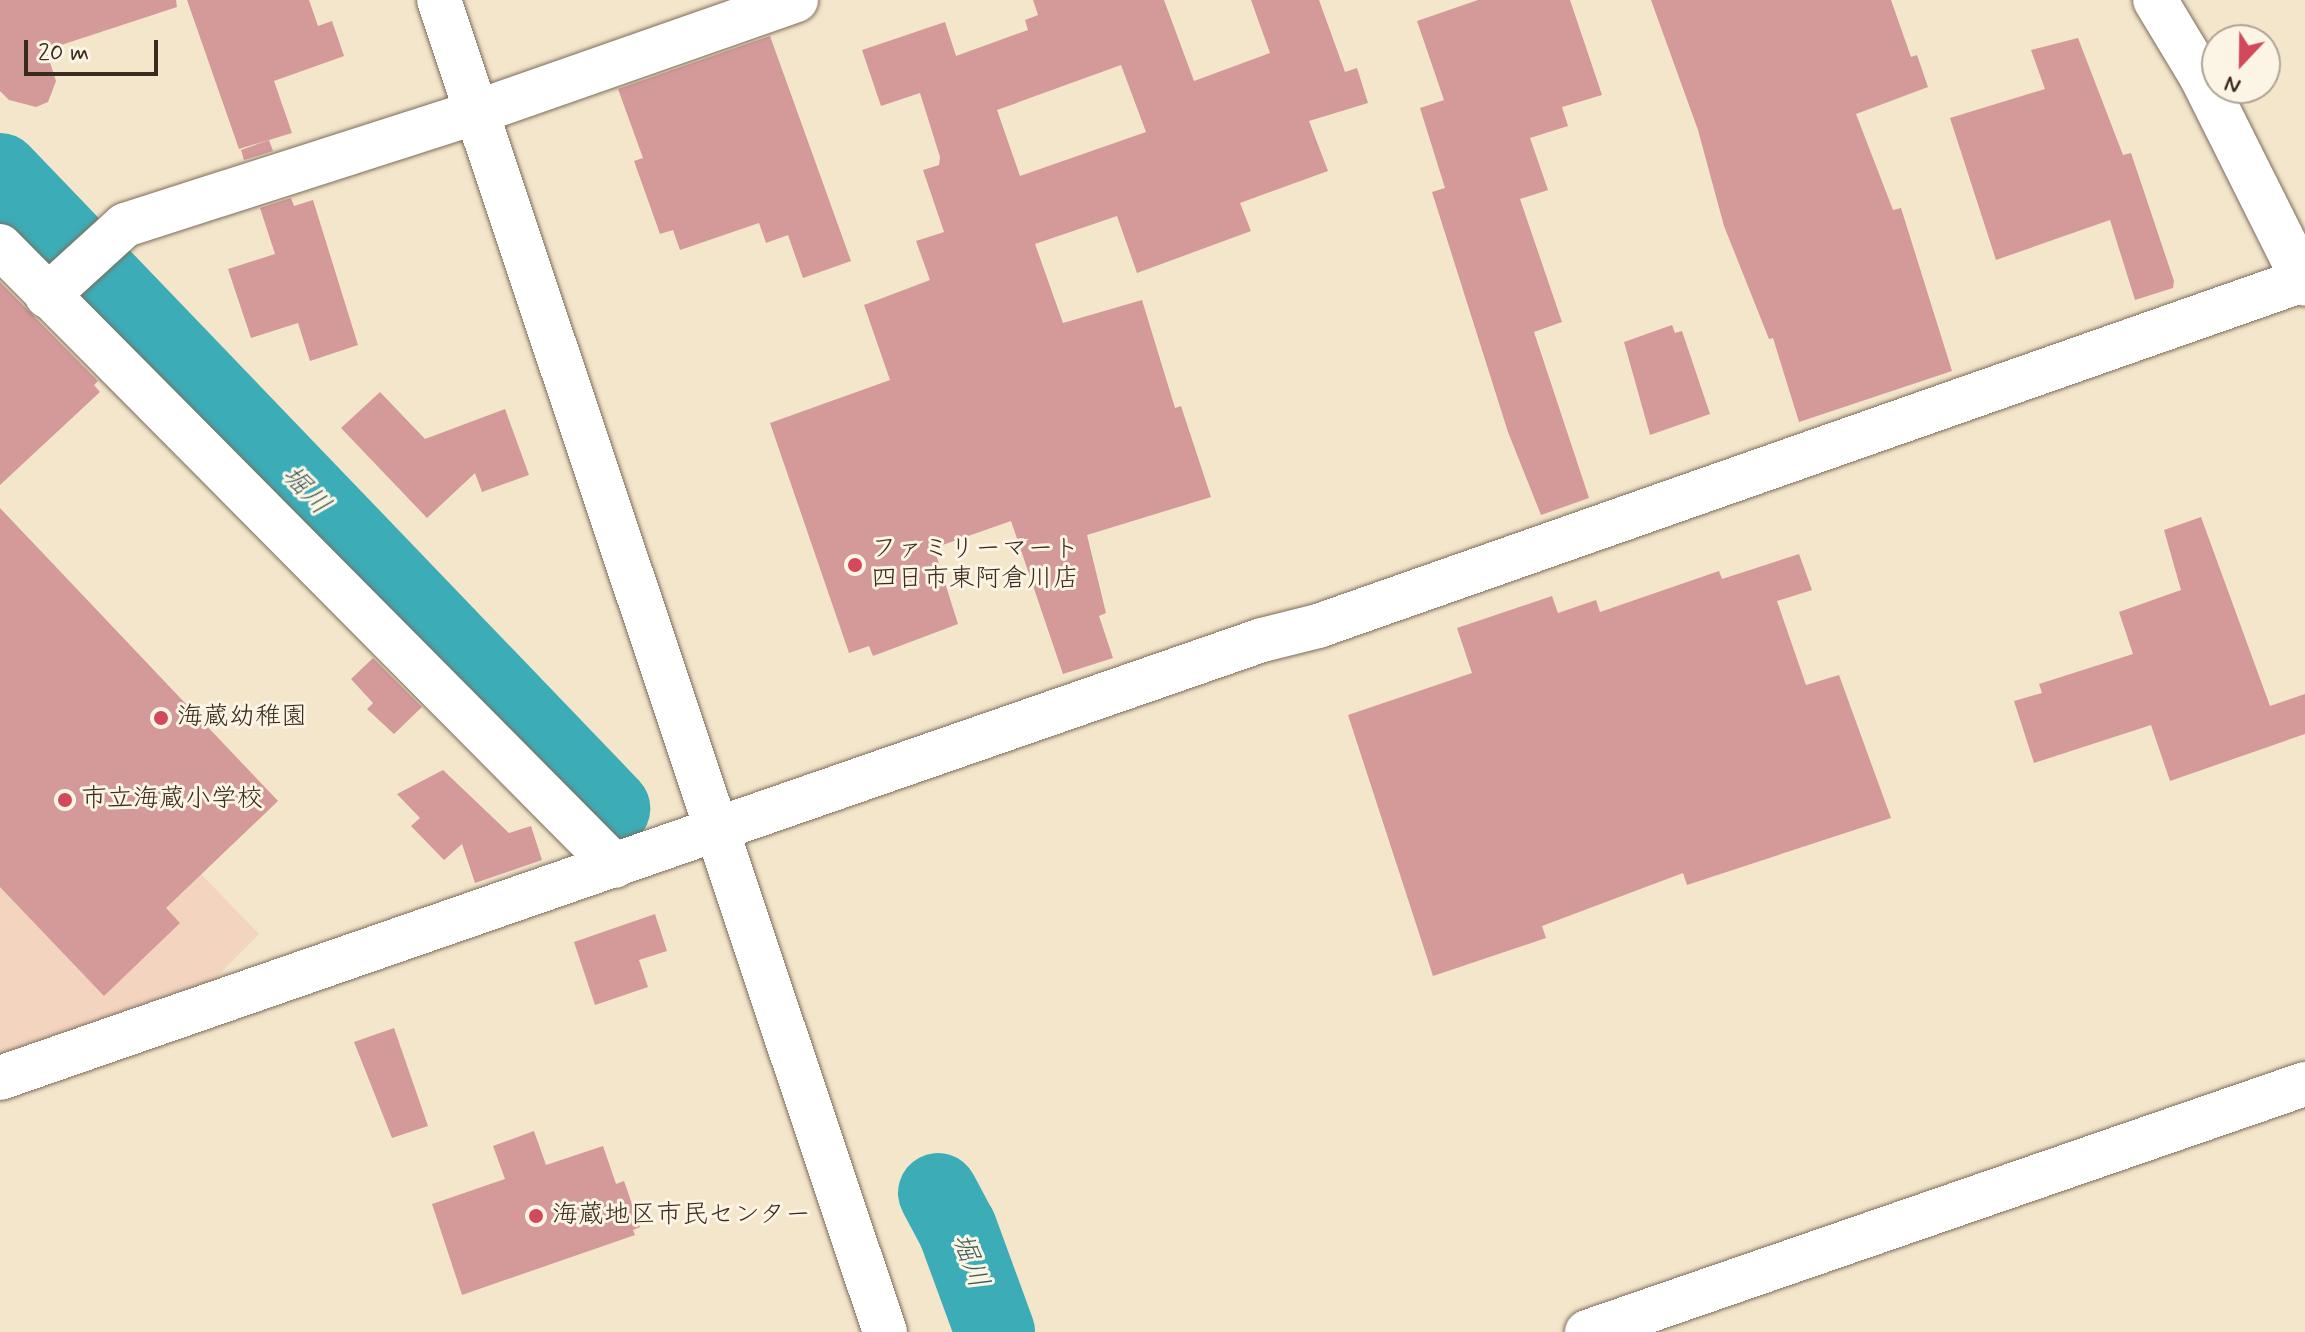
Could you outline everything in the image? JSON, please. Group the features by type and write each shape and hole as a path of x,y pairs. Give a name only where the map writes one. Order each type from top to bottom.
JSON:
{"street":[{"path":"439,0 885,1332"},
{"path":"49,295 125,225 477,112 796,0"},
{"path":"0,1078 1262,640 1318,626 2304,282 2202,78 2155,0"},
{"path":"0,246 615,866"},
{"path":"1587,1332 2305,1084"}],"shaded area":[{"name":"市立海蔵小学校","path":"0,666 259,934 210,984 0,1055"}],"building":[{"path":"0,0 176,0 177,7 46,50 56,81 48,102 36,107 9,100 0,91"},
{"path":"187,0 309,0 318,26 332,21 344,56 274,81 292,133 239,149"},
{"path":"1033,0 1164,0 1194,81 1270,53 1251,0 1319,0 1345,72 1357,68 1368,103 1309,121 1328,171 1240,203 1251,231 1137,273 1117,216 1035,244 1063,323 1142,300 1175,408 1181,406 1211,497 1087,535 1106,613 1099,616 1113,658 1063,674 1011,521 934,548 958,624 873,656 869,646 849,653 770,423 890,380 864,305 930,280 916,241 944,232 923,170 939,165 940,157 920,93 881,106 862,50 945,22 956,56 1028,30 1025,20 1038,15","holes":["1121,65 1146,132 1020,176 997,110"]},
{"path":"1478,0 1570,0 1602,95 1562,107 1568,126 1530,138 1548,190 1520,199 1562,322 1534,332 1589,498 1541,515 1508,432 1432,192 1445,188 1420,108 1444,100 1417,21"},
{"path":"1651,0 1891,0 1911,57 1917,55 1928,87 1856,114 1893,210 1901,208 1952,371 1799,422 1773,338 1769,339 1724,226 1698,130"},
{"path":"770,36 851,261 803,278 788,235 766,243 759,223 680,250 673,230 660,234 634,161 643,158 618,89"},
{"path":"2078,38 2123,155 2131,153 2174,281 2173,288 2135,300 2110,220 1996,260 1950,118 2045,89 2031,50"},
{"path":"269,140 273,151 244,160 241,150"},
{"path":"291,198 294,206 313,200 358,345 310,361 298,323 251,338 228,269 275,254 260,208"},
{"path":"0,282 98,381 94,385 100,392 0,485"},
{"path":"1672,325 1675,333 1682,331 1710,414 1650,435 1624,342"},
{"path":"380,392 425,439 505,409 529,475 482,492 475,473 427,518 341,428"},
{"path":"0,508 278,801 166,908 180,923 104,996 0,887"},
{"path":"2201,517 2270,706 2305,694 2305,734 2170,781 2151,725 2034,763 2014,701 2042,693 2039,684 2133,654 2119,612 2181,590 2164,530"},
{"path":"1799,554 1812,590 1777,601 1806,685 1839,675 1891,818 1687,885 1683,873 1542,926 1546,938 1433,976 1348,715 1472,673 1457,628 1552,596 1558,613 1596,600 1600,612 1719,571 1722,579"},
{"path":"373,658 422,707 394,734 367,709 373,703 351,679"},
{"path":"443,770 509,833 531,826 542,860 475,883 462,844 444,860 411,826 420,818 397,794"},
{"path":"655,914 667,951 639,960 648,987 595,1005 574,942"},
{"path":"394,1028 428,1126 392,1138 354,1042"},
{"name":"海蔵地区市民センター","path":"534,1131 546,1165 603,1146 616,1184 624,1181 640,1227 633,1230 635,1235 462,1295 432,1204 505,1179 493,1146"}],"waterway":[{"name":"堀川","path":"0,173 610,808"},
{"name":"堀川","path":"938,1193 957,1228 995,1332"}],"place":[{"name":"ファミリーマート 四日市東阿倉川店","path":"855,565"},
{"name":"海蔵幼稚園","path":"161,718"},
{"name":"市立海蔵小学校","path":"65,800"},
{"name":"海蔵地区市民センター","path":"536,1216"}]}
